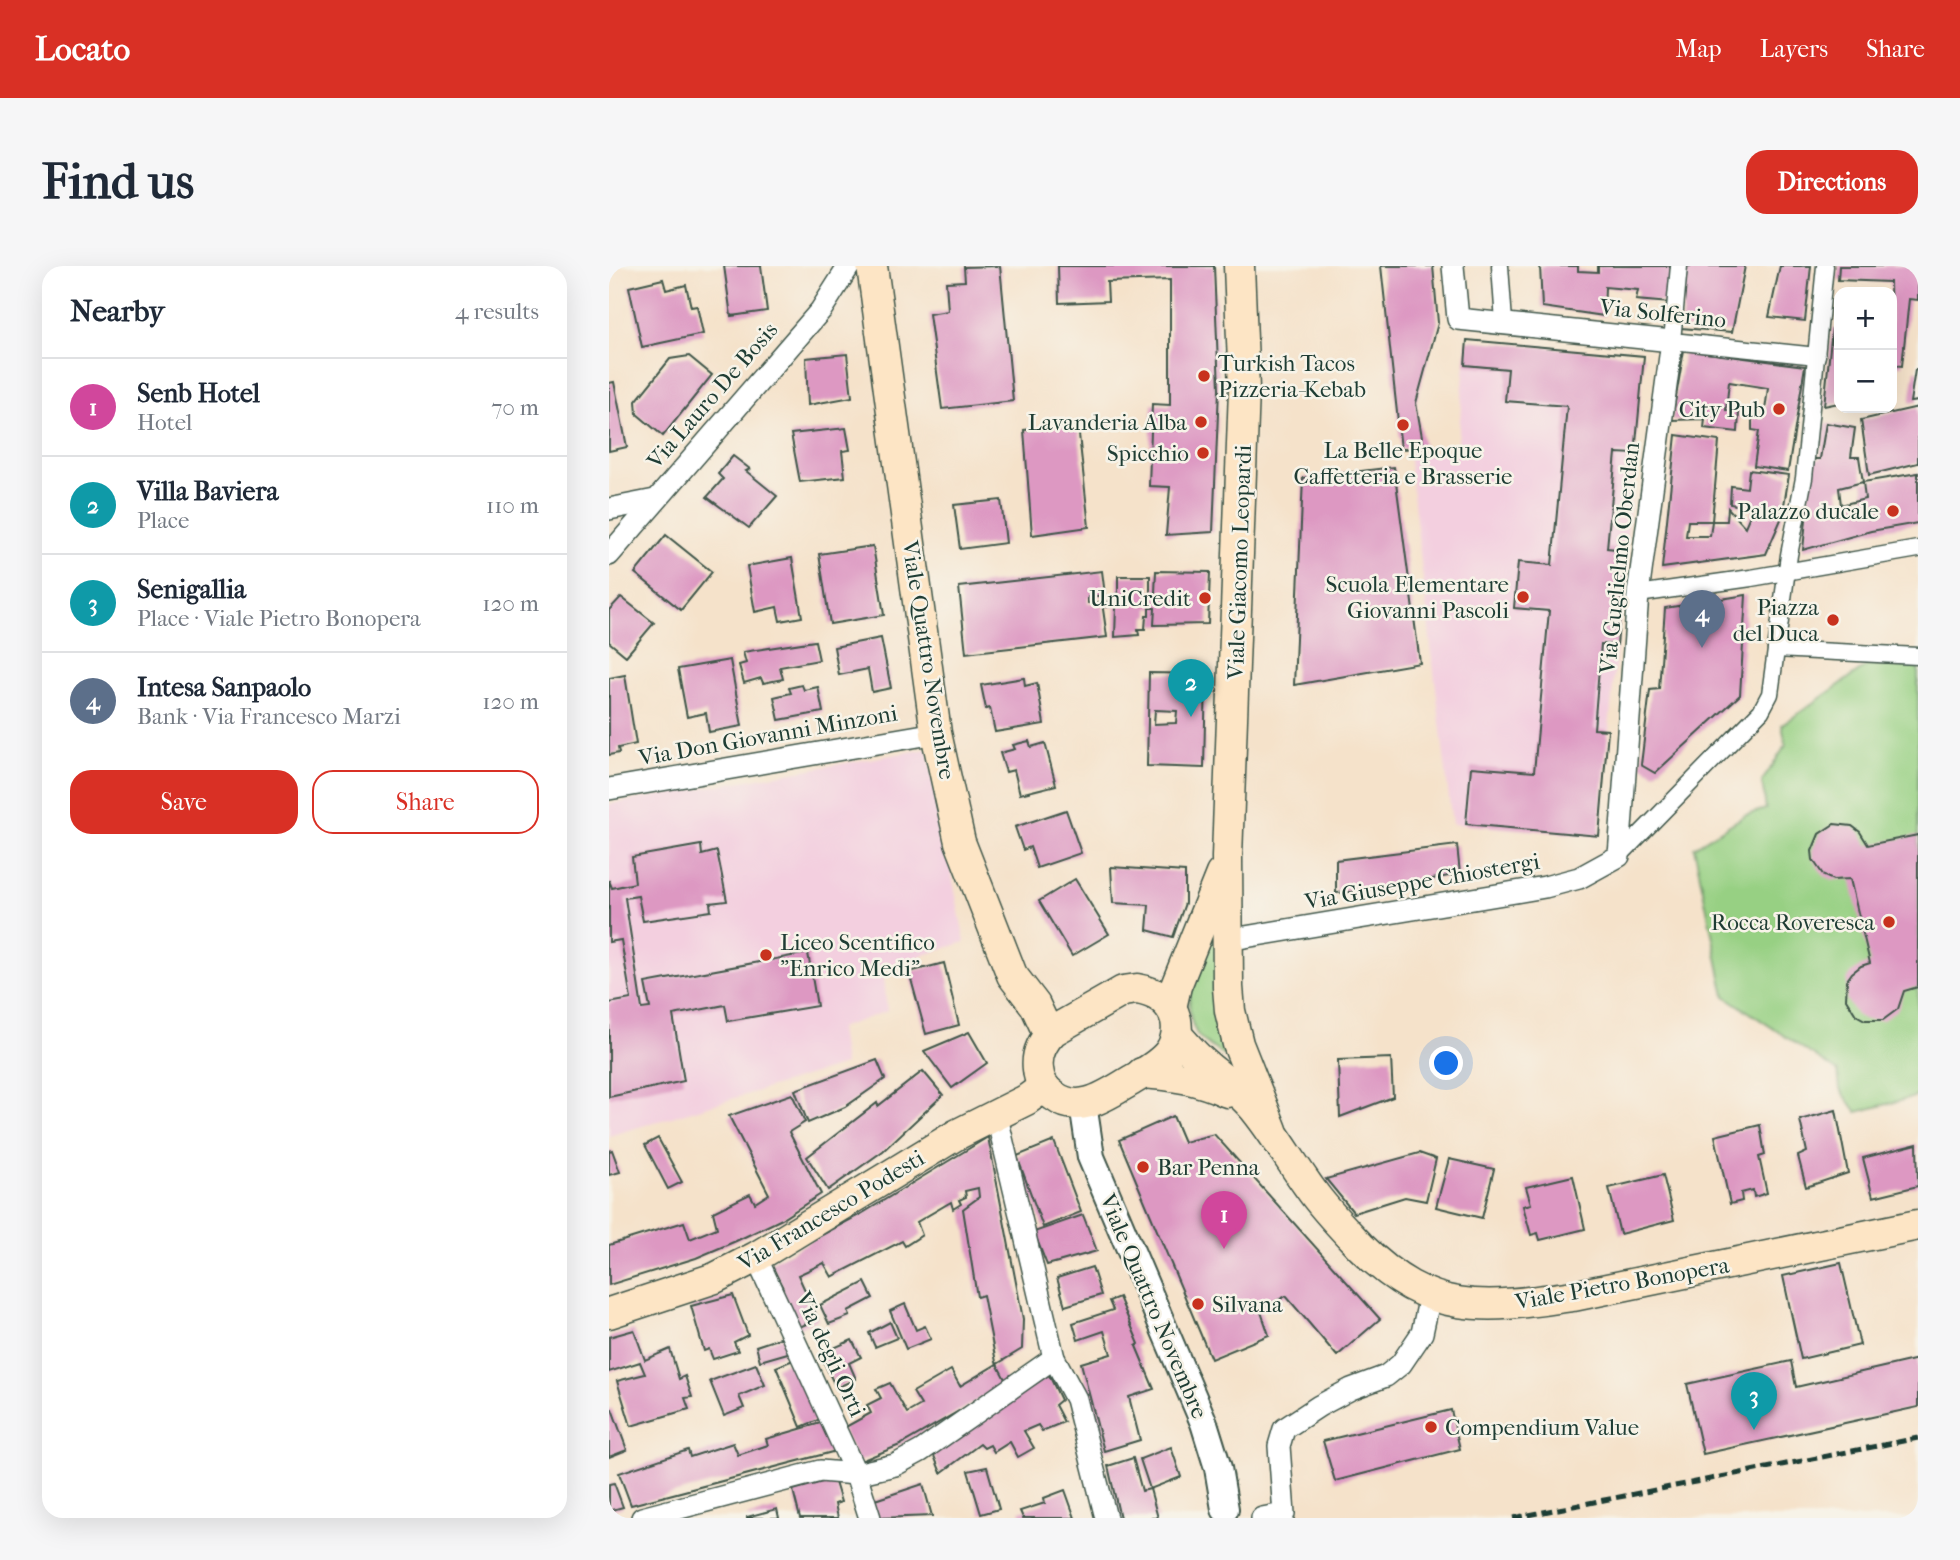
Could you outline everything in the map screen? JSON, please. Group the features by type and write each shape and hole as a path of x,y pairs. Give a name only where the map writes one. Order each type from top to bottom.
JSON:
{"main road":[{"name":"Viale Quattro Novembre","path":"872,266 936,733 960,842 1012,975 1035,1005 1049,1035"},
{"name":"Viale Giacomo Leopardi","path":"1227,940 1227,857 1244,389 1239,266"},
{"name":"Viale Giacomo Leopardi","path":"1174,1022 1176,986 1227,857"},
{"name":"Viale Pietro Bonopera","path":"1227,940 1230,1011 1238,1044 1272,1130"},
{"name":"Viale Pietro Bonopera","path":"1049,1035 1123,991 1150,991 1162,998 1174,1022 1204,1064 1249,1103 1272,1130 1309,1188 1347,1233 1394,1277 1430,1296 1477,1304 1573,1296 1918,1225"},
{"path":"1049,1035 1039,1050 1037,1061 1038,1073 1044,1087 1059,1100 1083,1104 1095,1101 1164,1059 1172,1048 1174,1022"},
{"name":"Viale Pietro Bonopera","path":"1142,1073 1169,1074 1194,1080 1249,1103"},
{"name":"Via Francesco Podesti","path":"609,1312 715,1278 757,1257 956,1135 1026,1100 1044,1087"}],"street":[{"name":"Via Lauro De Bosis","path":"609,555 821,310 849,266"},
{"name":"Via Solferino","path":"1453,266 1458,319 1817,356"},
{"path":"1500,266 1504,322"},
{"name":"Via Guglielmo Oberdan","path":"1619,856 1638,594 1672,341 1679,266"},
{"path":"1619,856 1761,711 1770,694 1787,572 1804,478 1825,266"},
{"path":"609,509 655,500"},
{"path":"1638,594 1751,578 1918,549"},
{"path":"1776,649 1861,657 1918,656"},
{"name":"Via Don Giovanni Minzoni","path":"609,789 936,733"},
{"name":"Via Giuseppe Chiostergi","path":"1227,940 1545,887 1579,878 1619,856"},
{"name":"Viale Quattro Novembre","path":"1083,1104 1091,1157 1204,1423 1218,1468 1225,1509"},
{"path":"996,1113 1054,1358 1076,1399 1106,1518"},
{"name":"Via degli Orti","path":"757,1257 856,1474 870,1518"},
{"path":"1262,1518 1284,1514 1279,1446 1284,1429 1351,1389 1386,1376 1401,1364 1422,1333 1430,1296"},
{"path":"642,1518 820,1471 856,1474 895,1465 921,1451 1054,1358"}],"shaded area":[{"name":"Scuola Elementare Giovanni Pascoli","path":"1467,340 1644,356 1599,836 1452,824 1408,452 1457,452"},
{"name":"Liceo Scentifico \"Enrico Medi\"","path":"927,749 965,942 883,968 887,1011 839,1028 844,1065 609,1136 609,804"}],"green space":[{"path":"1868,665 1918,668 1918,1096 1857,1112 1840,1089 1838,1072 1725,996 1694,847 1746,815 1766,809 1762,781 1786,745 1782,725"},
{"path":"1216,913 1232,1060 1200,1038 1191,1020 1189,1005 1194,973"}],"building":[{"path":"724,266 761,266 767,311 731,316"},
{"path":"1000,266 1013,401 942,409 929,314 948,311 946,282 965,281 964,267"},
{"path":"1058,266 1214,266 1219,389 1213,532 1166,535 1170,487 1149,486 1152,404 1170,405 1170,280 1107,282 1108,301 1059,303"},
{"path":"1381,266 1433,266 1438,323 1416,403 1424,448 1401,449"},
{"path":"1540,266 1578,266 1578,271 1598,272 1598,266 1672,266 1670,303 1636,300 1638,290 1605,287 1604,316 1542,307"},
{"path":"1686,266 1745,266 1732,332 1681,328"},
{"path":"1780,266 1811,266 1805,321 1769,317"},
{"path":"1839,266 1918,266 1918,300 1909,299 1902,366 1897,366 1897,287 1890,287 1890,282 1838,280"},
{"path":"663,279 666,290 686,285 691,307 697,306 703,334 642,347 629,287"},
{"path":"1832,329 1834,329 1834,404 1824,406"},
{"path":"1467,340 1644,356 1635,454 1616,453 1607,548 1626,550 1617,645 1601,644 1594,729 1608,730 1599,836 1466,824 1471,767 1534,772 1549,611 1514,608 1518,562 1552,565 1567,406 1505,401 1508,369 1465,365"},
{"path":"1684,350 1805,366 1788,471 1754,466 1759,431 1752,430 1752,418 1764,418 1768,388 1729,382 1726,410 1739,411 1738,432 1704,428 1705,419 1672,420"},
{"path":"847,354 852,397 808,405 806,358"},
{"path":"689,356 712,375 663,436 637,414 636,401 670,359"},
{"path":"1915,370 1918,370 1918,401 1910,402"},
{"path":"614,382 627,447 609,451 609,383"},
{"path":"1918,407 1918,463 1869,475 1861,420"},
{"path":"1826,423 1855,428 1851,457 1859,457 1863,482 1918,473 1918,523 1871,531 1803,550 1812,459 1820,459","holes":["1863,482 1865,499 1841,505 1839,488"]},
{"path":"1078,425 1089,527 1032,535 1024,430"},
{"path":"846,428 850,450 842,451 845,477 800,482 791,434"},
{"path":"1676,435 1719,441 1712,521 1727,521 1728,508 1745,527 1753,508 1730,504 1731,486 1747,488 1749,470 1789,475 1782,517 1766,554 1662,568","holes":["1688,521 1712,521 1710,536 1686,536"]},
{"path":"733,456 750,469 746,471 777,496 749,528 707,497 723,479 718,474"},
{"path":"1394,467 1420,663 1294,685 1303,478"},
{"path":"1001,500 1006,543 960,549 954,505"},
{"path":"666,535 712,572 681,610 635,573"},
{"path":"873,546 884,615 830,624 819,554"},
{"path":"792,558 802,617 780,621 777,607 755,612 747,566"},
{"path":"1102,571 1105,595 1088,597 1088,603 1102,602 1107,637 966,653 959,587"},
{"path":"1156,571 1210,572 1208,624 1154,625 1155,608 1149,608 1145,629 1138,629 1139,635 1115,637 1116,606 1106,607 1105,602 1118,601 1118,576 1150,576 1150,593 1155,593"},
{"path":"1746,595 1740,695 1655,773 1641,765 1650,690 1659,689 1665,608"},
{"path":"621,597 654,623 626,656 609,642 609,610"},
{"path":"881,638 891,688 872,692 868,669 839,675 834,647"},
{"path":"815,641 819,660 780,667 783,679 763,683 761,678 744,683 739,665 746,663 743,652"},
{"path":"730,660 742,726 709,732 706,713 687,717 678,669"},
{"path":"1149,673 1206,674 1204,768 1147,766","holes":["1155,710 1177,711 1176,723 1154,724"]},
{"path":"625,675 636,744 618,748 619,753 609,755 609,678"},
{"path":"1024,678 1025,686 1037,683 1044,724 995,732 981,685"},
{"path":"802,685 804,690 818,687 823,712 779,720 774,697 791,693 789,688"},
{"path":"1029,741 1031,747 1045,743 1056,785 1020,794 1014,770 1006,772 1000,753 1015,749 1013,745"},
{"path":"1066,810 1081,853 1037,868 1030,847 1023,850 1015,827"},
{"name":"Rocca Roveresca","path":"1834,824 1852,826 1860,832 1868,845 1918,835 1918,987 1904,991 1898,1009 1883,1020 1865,1020 1856,1015 1846,999 1847,980 1861,966 1870,963 1850,879 1833,880 1824,876 1813,860 1812,851 1819,834"},
{"path":"701,845 702,855 717,851 727,901 710,903 711,911 643,921 638,896 625,898 642,1009 650,1008 645,983 808,953 817,1006 728,1021 725,1005 673,1015 684,1081 609,1097 609,1003 631,999 621,940 609,942 609,880 612,888 635,883 632,857"},
{"path":"1457,845 1460,874 1366,891 1336,893 1336,860"},
{"path":"1111,867 1185,872 1185,903 1173,937 1147,930 1149,905 1113,903"},
{"path":"1075,879 1109,934 1072,956 1039,901"},
{"path":"944,963 959,1025 926,1034 909,972"},
{"path":"969,1032 987,1063 952,1088 924,1051"},
{"path":"1391,1058 1393,1097 1340,1117 1338,1060"},
{"path":"877,1060 885,1079 845,1107 808,1123 795,1090"},
{"path":"923,1071 943,1095 883,1151 828,1190 807,1157"},
{"path":"792,1094 805,1122 789,1132 821,1194 782,1219 736,1241 696,1258 609,1285 609,1245 684,1222 690,1239 717,1228 713,1212 750,1194 755,1203 769,1194 729,1116"},
{"path":"1836,1110 1848,1173 1806,1187 1798,1156 1807,1152 1800,1120"},
{"path":"1173,1116 1184,1142 1214,1134 1380,1319 1337,1356 1286,1296 1260,1309 1269,1335 1211,1359 1119,1140"},
{"path":"1760,1125 1765,1155 1759,1157 1767,1193 1754,1197 1753,1190 1741,1193 1742,1201 1730,1204 1715,1136"},
{"path":"988,1137 1023,1319 1022,1349 997,1364 983,1295 977,1297 963,1209 979,1197 978,1188 965,1191 966,1197 959,1200 961,1204 953,1209 951,1202 917,1222 922,1235 905,1246 902,1241 832,1277 824,1263 798,1275 818,1319 795,1329 778,1291 783,1288 770,1263 863,1213"},
{"path":"658,1138 682,1182 668,1189 645,1145"},
{"path":"1054,1141 1081,1212 1043,1227 1017,1156"},
{"path":"1917,1144 1918,1186 1873,1197 1863,1158"},
{"path":"612,1150 620,1172 609,1175 609,1151"},
{"path":"1419,1153 1436,1159 1426,1201 1405,1197 1354,1213 1326,1179"},
{"path":"1449,1159 1494,1169 1482,1218 1436,1207"},
{"path":"1663,1175 1674,1220 1620,1234 1609,1188"},
{"path":"1573,1176 1585,1229 1540,1240 1538,1233 1531,1235 1523,1206 1531,1204 1526,1187"},
{"path":"1083,1215 1097,1251 1047,1265 1034,1232"},
{"path":"1841,1263 1860,1345 1801,1359 1783,1276"},
{"path":"1092,1267 1101,1295 1065,1306 1057,1278"},
{"path":"865,1282 873,1298 848,1311 850,1316 829,1324 820,1305"},
{"path":"733,1295 748,1335 734,1342 738,1351 713,1359 709,1349 704,1351 691,1306"},
{"path":"1119,1297 1154,1389 1129,1397 1140,1440 1104,1451 1081,1363 1111,1354 1104,1331 1078,1340 1073,1323 1113,1310 1109,1301"},
{"path":"905,1304 916,1330 925,1326 931,1339 906,1349 890,1311"},
{"path":"890,1322 897,1338 875,1347 869,1333"},
{"path":"634,1330 645,1360 670,1349 679,1379 685,1376 692,1397 685,1398 689,1409 631,1426 617,1381 645,1374 640,1362 609,1372 609,1337"},
{"path":"786,1336 791,1352 760,1361 756,1346"},
{"path":"852,1340 861,1357 849,1363 856,1379 836,1388 820,1354"},
{"path":"798,1358 823,1418 801,1427 776,1367"},
{"path":"1918,1359 1918,1407 1703,1454 1687,1384 1791,1361 1796,1387"},
{"path":"756,1364 765,1385 739,1396 744,1408 724,1416 710,1381"},
{"path":"997,1364 1007,1383 900,1445 858,1462 842,1429 871,1413 867,1405 881,1398 876,1389 890,1383 907,1413 921,1405 913,1392 951,1370 960,1386"},
{"path":"1049,1375 1061,1400 1055,1405 1064,1422 1042,1431 1038,1425 1024,1431 1034,1448 1018,1457 1010,1442 994,1452 990,1445 984,1448 980,1444 941,1473 932,1451"},
{"path":"609,1409 612,1409 627,1450 609,1457"},
{"path":"1451,1410 1460,1449 1335,1481 1323,1441"},
{"path":"824,1422 836,1451 631,1505 619,1473 688,1450 690,1457 733,1443 738,1455 768,1445 766,1439"},
{"path":"1171,1447 1181,1477 1150,1489 1140,1459"},
{"path":"1133,1458 1142,1491 1150,1489 1158,1518 1120,1518 1108,1466"},
{"path":"987,1467 999,1509 981,1514 968,1471"},
{"path":"834,1479 841,1502 835,1504 838,1518 800,1518 793,1490"},
{"path":"614,1483 623,1507 609,1511 609,1484"},
{"path":"923,1484 932,1516 878,1518 872,1501"},
{"path":"1065,1490 1075,1518 1023,1518 1020,1511 1045,1503 1044,1498"},
{"path":"777,1509 779,1518 747,1518 747,1517"}],"railway":[{"path":"1513,1518 1918,1438"}],"place":[{"name":"Turkish Tacos Pizzeria-Kebab","path":"1204,376"},
{"name":"City Pub","path":"1779,409"},
{"name":"Lavanderia Alba","path":"1201,422"},
{"name":"La Belle Epoque Caffetteria e Brasserie","path":"1403,425"},
{"name":"Spicchio","path":"1203,453"},
{"name":"Palazzo ducale","path":"1893,511"},
{"name":"Scuola Elementare Giovanni Pascoli","path":"1523,597"},
{"name":"UniCredit","path":"1205,598"},
{"name":"Piazza del Duca","path":"1833,620"},
{"name":"Intesa Sanpaolo","path":"1702,648"},
{"name":"Villa Baviera","path":"1191,717"},
{"name":"Rocca Roveresca","path":"1889,922"},
{"name":"Liceo Scentifico \"Enrico Medi\"","path":"766,955"},
{"name":"Bar Penna","path":"1143,1167"},
{"name":"Senb Hotel","path":"1224,1249"},
{"name":"Silvana","path":"1198,1304"},
{"name":"Compendium Value","path":"1431,1427"},
{"name":"Senigallia","path":"1754,1430"}]}
